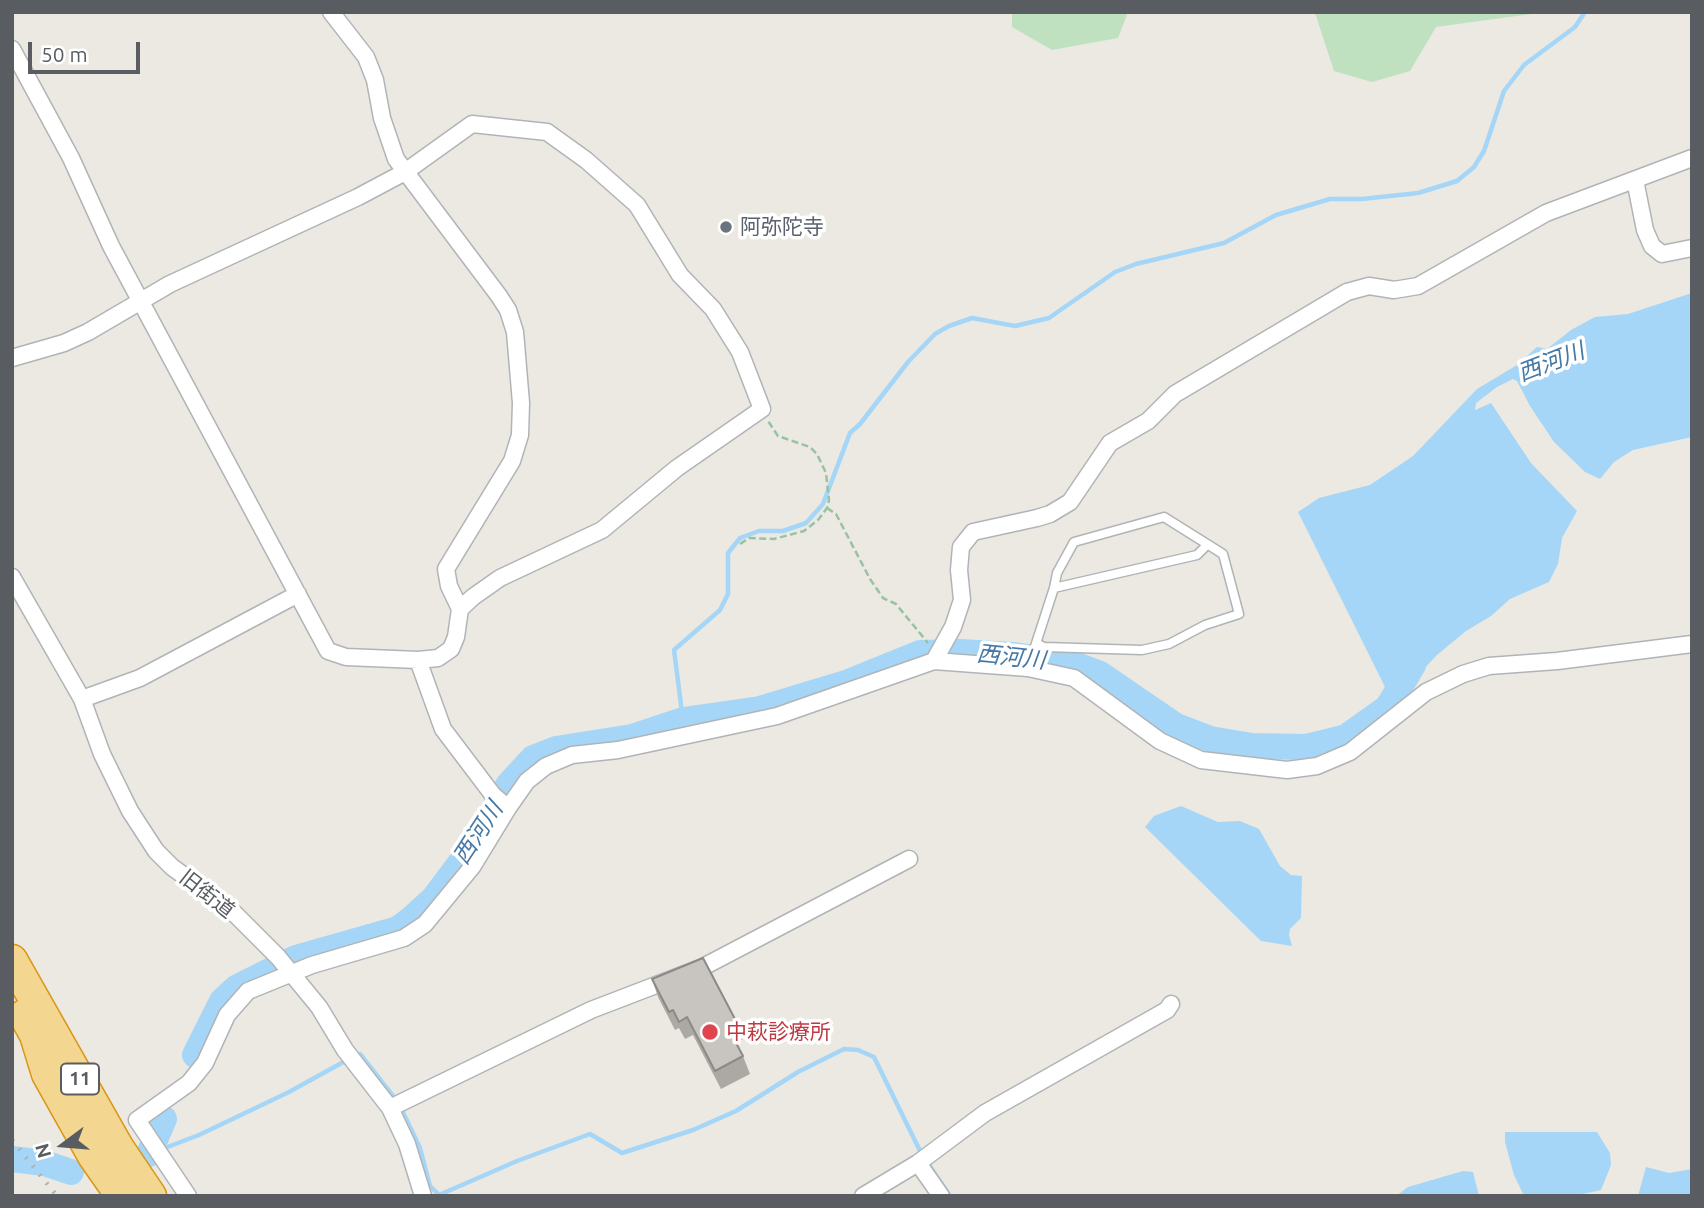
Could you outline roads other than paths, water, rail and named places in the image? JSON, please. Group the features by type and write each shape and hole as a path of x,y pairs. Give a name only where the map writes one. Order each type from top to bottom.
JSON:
{"highway":[{"name":"11","path":"12,960 118,1147 152,1196"},
{"name":"11","path":"12,992 35,1035 47,1074 93,1156 121,1196"}],"street":[{"path":"12,49 71,158 111,246 328,651 346,657 418,660 438,658 451,649 456,637 460,610 449,586 446,569 512,461 520,435 521,402 515,332 508,310 499,296 396,159 382,118 375,80 366,57 331,12"},
{"path":"12,358 64,343 88,332 170,284 358,197 404,172 472,124 547,132 586,160 637,205 680,275 713,309 740,352 762,409 677,468 602,530 500,578 460,610"},
{"path":"937,655 953,627 962,600 959,569 961,547 973,532 1050,514 1070,502 1110,443 1148,421 1175,394 1347,292 1369,286 1394,290 1418,286 1546,213 1692,158"},
{"path":"1635,180 1645,230 1652,246 1662,254 1692,248"},
{"name":"旧街道","path":"12,577 82,699 102,754 130,811 156,850 172,867 232,911 278,957 319,1007 356,1066 396,1105 423,1196"},
{"path":"82,699 140,678 298,594"},
{"path":"188,1196 137,1119 189,1083 205,1063 227,1015 248,991 290,971 404,939 425,924 472,867 501,803 546,766 572,755 618,750 778,716 937,655 1031,661 1074,678 1160,741 1200,760 1287,770 1317,766 1350,752 1426,692 1463,674 1489,666 1558,661 1692,644"},
{"path":"418,660 443,729 501,803"},
{"path":"396,1105 591,1010 703,967 909,859"},
{"path":"863,1196 919,1163 985,1113 1167,1010 1171,1004"},
{"path":"919,1163 941,1196"}],"lane":[{"path":"1031,661 1036,643 1054,588 1057,573 1074,542 1164,517 1223,554 1239,614 1205,625 1169,644 1142,650 1044,647 1036,643"},
{"path":"1054,588 1197,555 1207,545"}],"water":[{"path":"1692,293 1692,437 1633,450 1614,462 1600,479 1585,472 1554,442 1517,381 1513,379 1497,387 1476,403 1475,410 1491,403 1531,463 1577,511 1562,538 1558,564 1549,582 1510,599 1437,655 1420,673 1418,682 1395,695 1388,693 1298,512 1319,498 1370,485 1413,456 1477,389 1517,365 1537,347 1547,349 1571,330 1595,317 1628,314"},
{"path":"1181,806 1218,822 1240,821 1259,829 1280,866 1291,875 1302,876 1301,918 1290,929 1292,946 1261,941 1145,827 1154,816"},
{"path":"1505,1132 1597,1132 1610,1153 1611,1165 1601,1190 1574,1196 1524,1196 1514,1175"},
{"path":"1646,1167 1669,1173 1692,1169 1692,1196 1638,1196"},
{"path":"1463,1171 1473,1172 1479,1196 1396,1196 1408,1187"}],"waterway":[{"path":"683,720 674,650 720,610 728,594 728,553 740,538 759,531 783,531 806,523 823,504 850,433 908,362 935,334 972,318 1015,326 1049,318 1115,272 1136,264 1224,243 1276,215 1330,199 1362,199 1418,193 1457,181 1474,167 1484,151 1504,91 1524,65 1575,27 1585,12"},
{"name":"西河川","path":"195,1055 222,1001 236,988 296,958 398,929 410,920 434,898 467,854 509,784 533,758 556,749 632,737 683,720 760,709 846,683 920,653 960,652 1014,655 1071,663 1100,674 1176,726 1210,739 1252,746 1306,747 1346,737 1388,707 1413,665"},
{"path":"401,1108 420,1148 430,1186 439,1195 517,1161 590,1134 622,1153 693,1130 736,1111 798,1072 844,1049 858,1050 874,1057 922,1155"},
{"path":"355,1056 360,1054 397,1101"},
{"path":"149,1154 199,1135 289,1092 347,1060"},
{"name":"西河川","path":"149,1154 164,1119"},
{"name":"西河川","path":"12,1159 44,1163 71,1172"},
{"path":"927,1162 950,1196"}],"railway":[{"path":"12,1140 57,1196"}],"place":[{"name":"阿弥陀寺","path":"726,227"},
{"name":"中萩診療所","path":"710,1032"}]}
